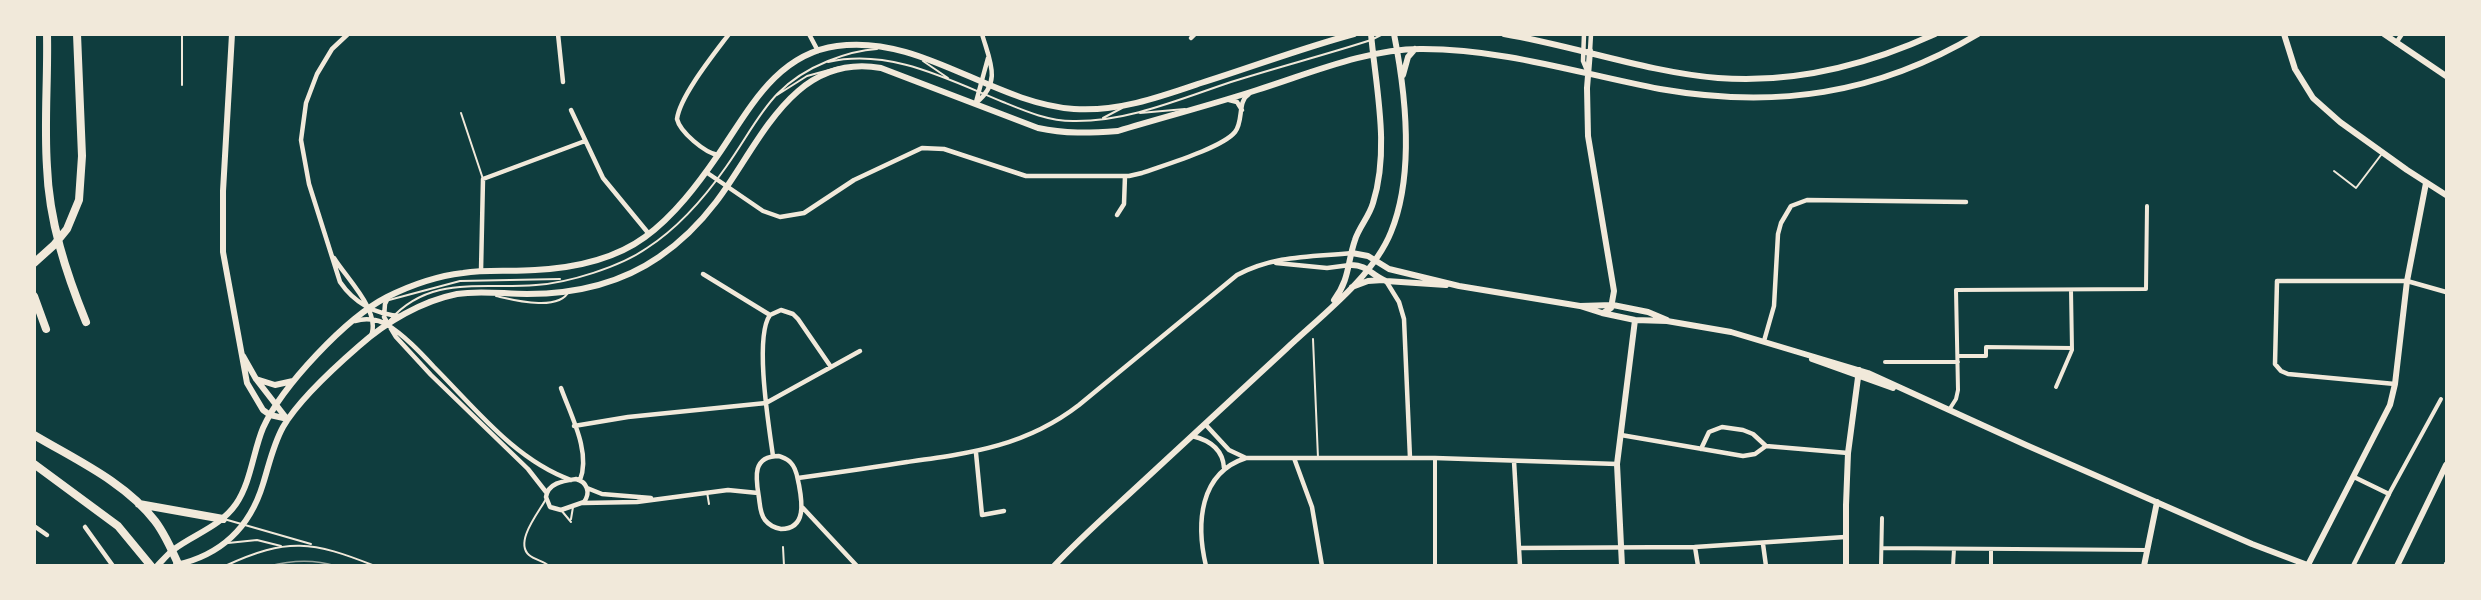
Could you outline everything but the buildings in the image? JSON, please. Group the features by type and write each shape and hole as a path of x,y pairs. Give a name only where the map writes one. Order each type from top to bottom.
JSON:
{"highway":[{"path":"47,34 46,167 50,199 59,244 73,290 86,322"},
{"path":"34,263 54,245 67,229 79,200 81,180 77,34"},
{"path":"34,296 46,329"}],"main road":[{"path":"34,435 104,477 139,504 157,523 178,565"},
{"path":"34,464 118,526 151,566"},
{"path":"139,504 223,519"}],"street":[{"path":"232,34 223,191 223,252 247,383 258,404 270,415 288,419"},
{"path":"348,34 332,49 317,74 306,103 301,128 303,159 340,282 368,309 402,316"},
{"path":"558,34 563,82"},
{"path":"718,155 707,150 680,128 677,119 709,60 729,34"},
{"path":"809,34 818,51"},
{"path":"976,103 986,95 993,75 982,34"},
{"path":"157,566 172,550 201,535 223,519 239,500 256,447 277,403 296,380 368,309 387,299 451,275 577,265 623,250 649,234 669,215 706,172 750,106 771,81 793,62 818,51 849,45 889,49 916,56 1040,103 1075,109 1128,105 1161,97 1354,34"},
{"path":"1054,566 1317,320 1375,260 1392,230 1401,190 1406,142 1402,87 1394,34"},
{"path":"1504,34 1685,73 1719,78 1802,74 1845,67 1896,51 1935,34"},
{"path":"1584,34 1588,73 1588,136 1613,280 1613,305 1609,312 1602,314"},
{"path":"1586,50 1591,34"},
{"path":"178,565 220,546 246,524 258,501 277,438 288,419 341,363 370,337 402,316 447,296 482,292 527,294 569,291 619,279 659,257 694,228 727,187 770,120 786,102 820,78 839,70 872,66 897,72 1038,128 1070,133 1118,131 1396,50 1415,49 1488,54 1659,88 1752,99 1814,95 1849,88 1892,74 1978,34"},
{"path":"2284,34 2291,61 2306,89 2327,111 2383,153 2446,195"},
{"path":"2384,34 2446,76"},
{"path":"2396,43 2402,34"},
{"path":"1317,320 1341,290 1350,265 1356,236 1373,205 1378,178 1380,129 1371,38"},
{"path":"1402,87 1405,65 1415,49"},
{"path":"976,103 988,56"},
{"path":"706,172 771,214 780,217 798,215 854,180 914,150 944,149 1026,176 1125,176 1142,173 1223,142 1240,125 1245,96 1254,91"},
{"path":"1223,99 1237,102 1242,110"},
{"path":"571,110 603,178 649,234"},
{"path":"481,271 483,179 585,141"},
{"path":"1117,215 1124,204 1125,176"},
{"path":"798,478 975,453 1036,432 1054,423 1227,281 1270,262 1299,256 1331,256 1352,253 1362,254 1389,269 1459,286 1580,306 1602,314 1635,320 1667,321 1764,341 1798,352 1908,393 2252,544 2309,565 2390,405 2395,384 2407,281 2426,183"},
{"path":"1764,341 1774,306 1778,234 1785,214 1791,206 1807,200 1966,202"},
{"path":"1949,411 1958,390 1956,290 2146,289 2147,206"},
{"path":"331,250 373,320 370,337"},
{"path":"1270,262 1327,268 1350,265 1368,269 1386,281 1399,302 1404,319 1410,458"},
{"path":"703,274 770,315"},
{"path":"2395,384 2288,374 2281,371 2275,364 2275,285 2281,280 2407,281 2446,292"},
{"path":"1350,288 1368,281 1459,286"},
{"path":"2056,387 2072,348 2071,290"},
{"path":"387,299 384,314 387,325 418,361 528,468 546,492 546,499 552,508 561,510 583,503 630,503 707,492 742,490 758,493"},
{"path":"1580,306 1613,305 1648,312 1667,321"},
{"path":"773,456 766,402 763,342 764,329 770,315 781,310 793,314 831,367"},
{"path":"1622,566 1617,464 1635,320 1638,315 1648,312"},
{"path":"354,321 373,320 387,325 423,355 492,425 529,458 554,474 572,480"},
{"path":"1958,356 1986,356 1986,347 2072,348"},
{"path":"240,350 256,379 288,419"},
{"path":"574,426 628,417 766,402 860,351"},
{"path":"1885,362 1958,362"},
{"path":"1846,566 1848,453 1859,373"},
{"path":"256,379 279,385 296,380"},
{"path":"561,388 584,460 580,480"},
{"path":"2353,566 2441,399"},
{"path":"1205,424 1229,450 1246,458"},
{"path":"1701,449 1709,432 1722,427 1753,434 1766,446"},
{"path":"1621,435 1749,457 1766,446 1848,453"},
{"path":"1192,436 1205,440 1216,448 1223,458 1224,468"},
{"path":"975,453 982,515 1004,511"},
{"path":"773,456 782,457 790,461 798,478 803,508 800,519 794,525 786,528 769,525 764,518 758,493 755,478 757,469 764,460 773,456"},
{"path":"1206,566 1203,508 1212,482 1224,468 1246,458 1435,458 1617,464"},
{"path":"1294,458 1311,507 1322,566"},
{"path":"1435,458 1435,566"},
{"path":"1514,461 1520,566"},
{"path":"2397,566 2446,465"},
{"path":"2354,477 2389,494"},
{"path":"546,492 552,485 580,480 587,488 602,494 659,499"},
{"path":"583,503 587,496 587,488"},
{"path":"2144,566 2157,502"},
{"path":"803,508 857,566"},
{"path":"1881,566 1882,518"},
{"path":"34,526 47,536"},
{"path":"85,527 113,566"},
{"path":"1520,549 1695,547 1845,537"},
{"path":"1763,544 1766,566"},
{"path":"1695,547 1698,566"},
{"path":"1882,548 2147,550"},
{"path":"1953,549 1953,566"},
{"path":"1991,549 1991,566"},
{"path":"1049,566 1068,551"}],"lane":[{"path":"182,34 182,85"},
{"path":"1134,114 1383,34"},
{"path":"387,325 394,316 419,297 450,288 477,285 538,285 612,266 648,248 682,219 716,180 761,112 783,87 814,67 860,52 889,49"},
{"path":"916,56 953,81"},
{"path":"814,67 842,60 878,59 913,66 1041,116 1072,121 1198,108"},
{"path":"761,112 782,91 807,76 833,68 860,66"},
{"path":"1088,121 1105,117 1128,105"},
{"path":"461,113 483,179"},
{"path":"2334,171 2356,188 2383,153"},
{"path":"387,299 460,280 534,281 569,278"},
{"path":"1313,339 1318,458"},
{"path":"707,492 709,504"},
{"path":"546,499 527,532 524,545 529,556 549,565"},
{"path":"561,510 571,522 573,507"},
{"path":"223,519 246,524 375,566"},
{"path":"220,546 254,539 283,546 317,546"},
{"path":"226,565 256,553 283,546"},
{"path":"783,547 784,566"}],"tram line":[{"path":"269,566 303,561 336,566"}]}
